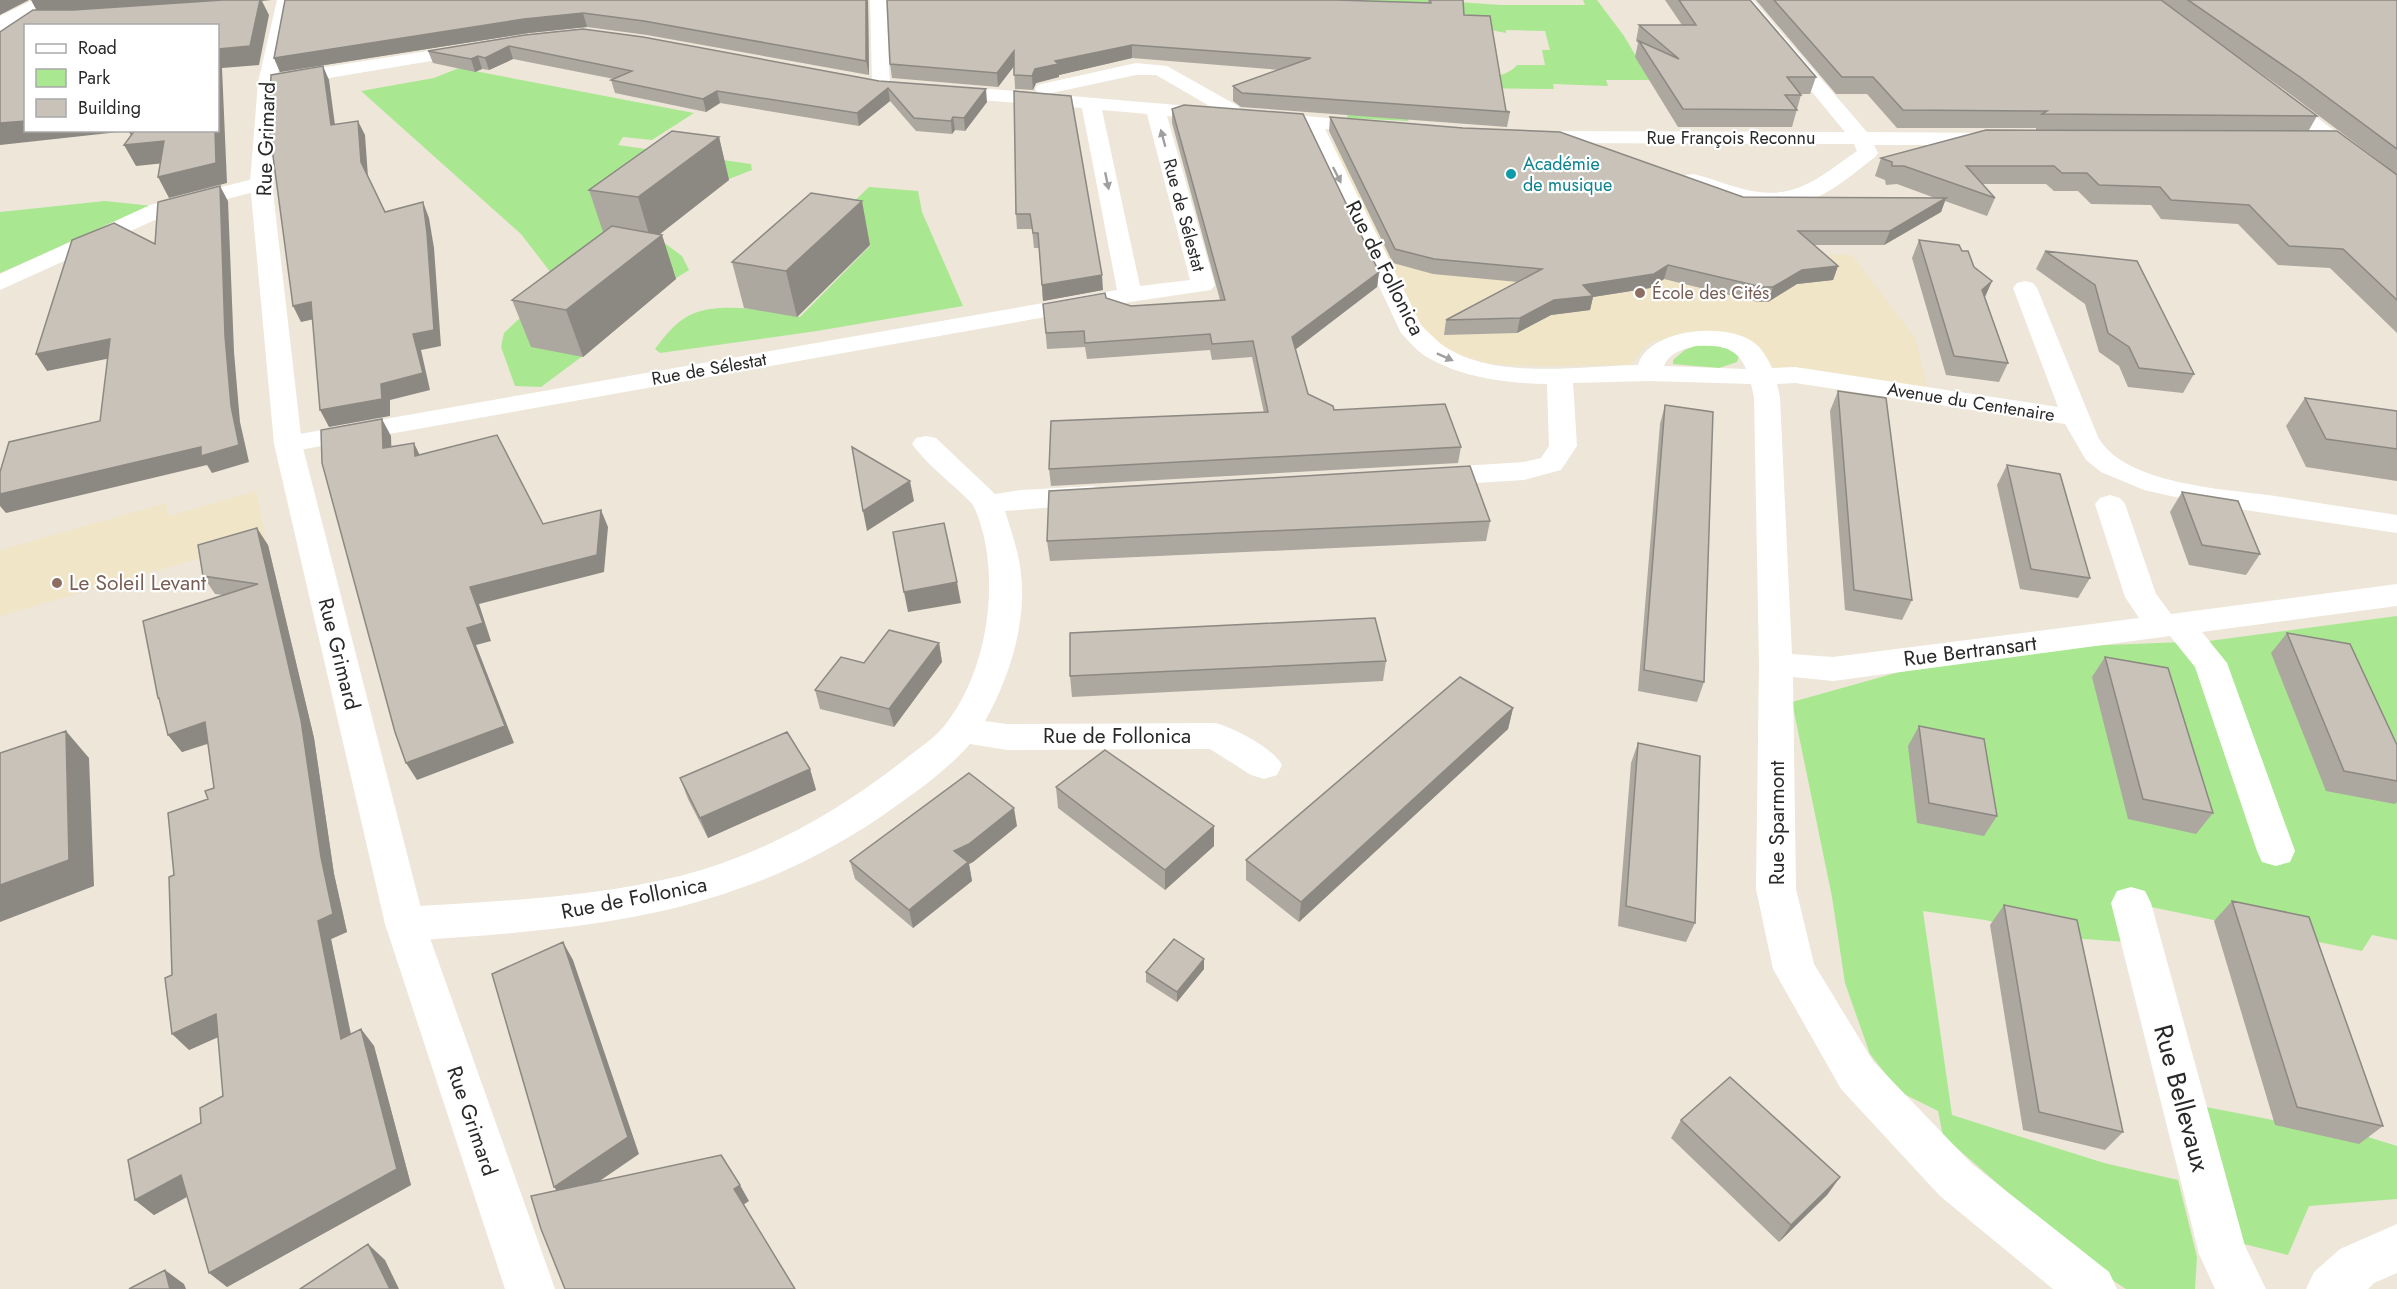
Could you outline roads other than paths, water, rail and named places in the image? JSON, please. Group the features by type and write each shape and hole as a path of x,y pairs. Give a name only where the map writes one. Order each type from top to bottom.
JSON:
{"street":[{"path":"0,24 46,0"},
{"path":"858,81 888,86 878,0"},
{"path":"1743,0 1861,138"},
{"name":"Rue Grimard","path":"283,5 267,82 261,183 288,444 405,924 530,1289"},
{"path":"0,24 71,21"},
{"path":"267,82 494,46"},
{"path":"1010,97 1136,69 1160,70 1240,116"},
{"path":"2263,86 2397,188"},
{"path":"926,90 1392,128"},
{"path":"1091,103 1130,295"},
{"name":"Rue de Sélestat","path":"288,444 1130,295 1203,285 1155,108"},
{"name":"Rue de Follonica","path":"1312,122 1410,328 1420,341 1446,358 1490,371 1526,376 1560,377"},
{"name":"Rue François Reconnu","path":"1512,136 2016,139"},
{"name":"Rue François Reconnu","path":"1601,138 1608,147 1632,158"},
{"name":"Rue François Reconnu","path":"1676,174 1731,194 1752,198 1797,196 1810,192 1868,153 1861,138"},
{"path":"2300,140 2336,140"},
{"path":"0,283 158,210 261,183"},
{"name":"Avenue du Centenaire","path":"2025,288 2076,418"},
{"path":"1650,373 1653,359 1671,344 1681,340 1721,340 1743,346 1760,365 1762,378"},
{"name":"Avenue du Centenaire","path":"1560,377 1650,373 1762,378 1795,375 2076,418"},
{"path":"1404,478 1524,471 1551,464 1563,446 1560,377"},
{"name":"Rue Sparmont","path":"1762,378 1767,397 1776,664 1776,889 1794,969 1857,1075 1956,1180 2091,1289"},
{"path":"2076,418 2096,455 2121,470 2162,486 2197,494 2397,524"},
{"path":"926,444 989,504 1021,499 1128,493"},
{"name":"Rue de Follonica","path":"405,924 558,913 653,898 718,881 778,857 840,823 899,785 962,730 992,666 1001,634 1006,575 989,504"},
{"path":"2109,504 2140,597 2210,663 2276,851"},
{"name":"Rue Bertransart","path":"1776,664 1833,669 2397,595"},
{"name":"Rue de Follonica","path":"962,730 1007,737 1216,736 1264,765"},
{"name":"Rue Bellevaux","path":"2131,903 2223,1254 2241,1289"},
{"path":"2331,1289 2357,1266 2397,1248"}],"place":[{"name":"Académie de musique","path":"1511,174"},
{"name":"École des Cités","path":"1640,293"},
{"name":"Le Soleil Levant","path":"57,583"}]}
